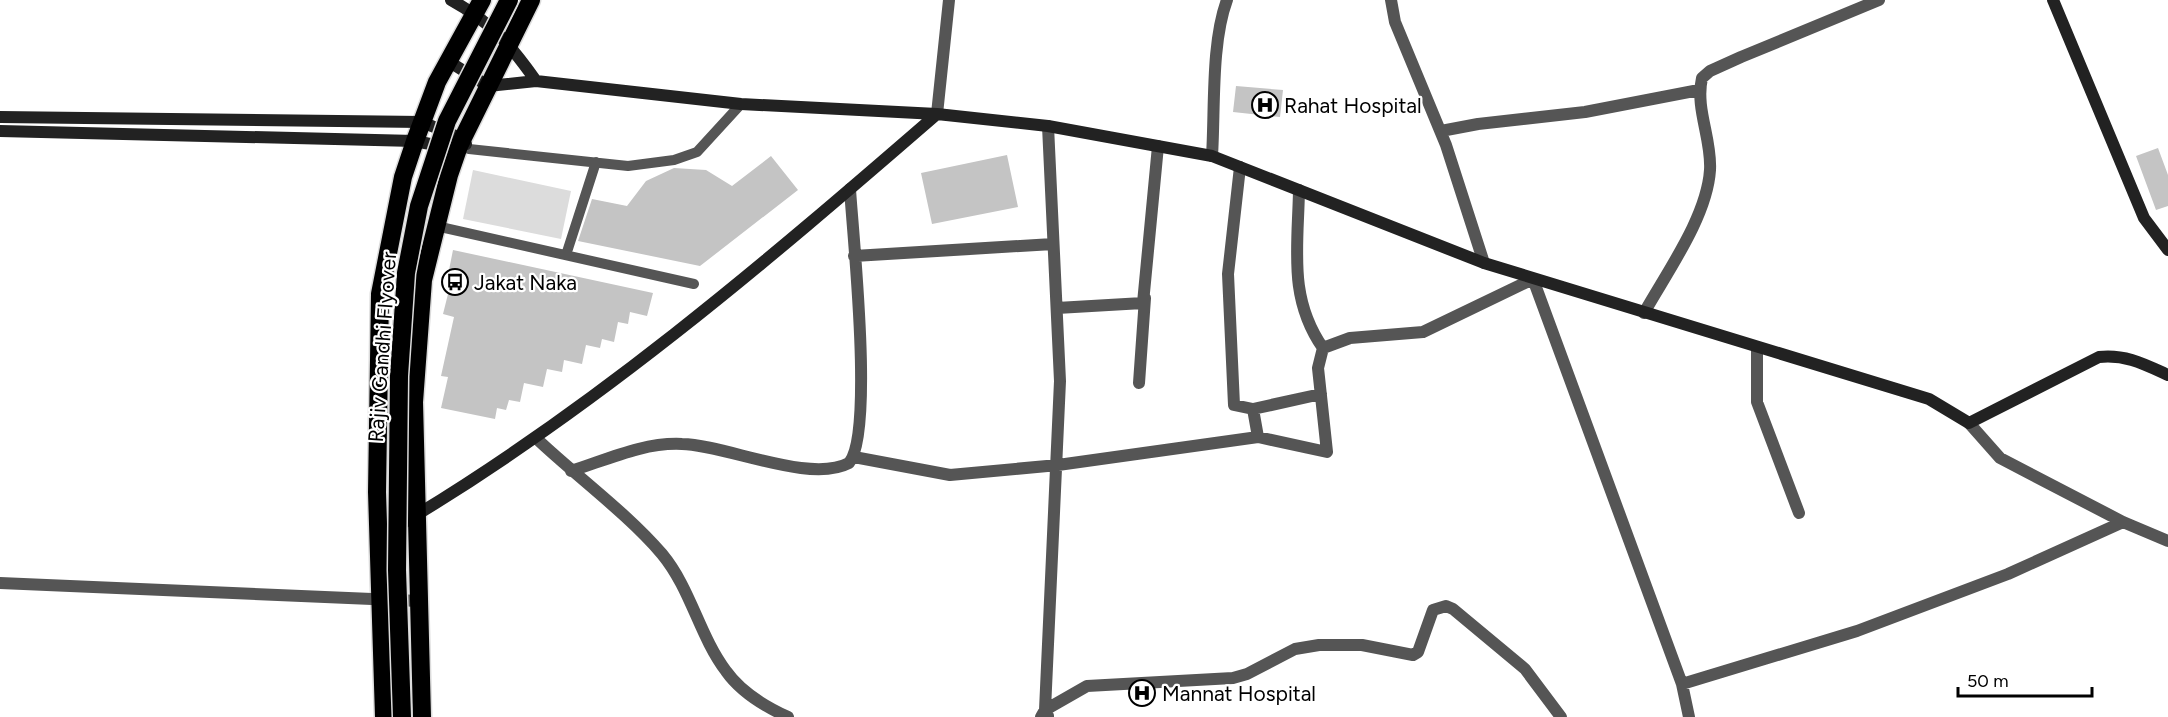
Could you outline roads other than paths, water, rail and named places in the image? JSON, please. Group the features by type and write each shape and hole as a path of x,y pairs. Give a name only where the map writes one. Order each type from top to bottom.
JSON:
{"highway":[{"name":"Rajiv Gandhi Flyover","path":"402,717 397,558 399,376 406,273 419,206 447,121 509,0"},
{"path":"422,717 414,402 423,280 436,226 463,146 508,42 531,0"},
{"path":"384,717 377,492 380,294 403,177 415,141 448,61 478,6"}],"street":[{"path":"451,0 478,6 537,81"},
{"path":"379,538 537,439 672,336 937,114 949,0"},
{"path":"1212,156 1218,36 1227,0"},
{"path":"1391,0 1395,22 1441,131 1484,263"},
{"path":"1644,313 1686,239 1706,195 1710,170 1709,142 1699,90 1702,78 1710,71 1878,0"},
{"path":"2053,0 2144,218 2168,250"},
{"path":"448,61 488,86 537,81 741,104 937,114 1048,126 1212,156 1484,263 1929,399 1969,423 2000,458 2123,522 2168,541"},
{"path":"1441,131 1478,124 1585,112 1699,90"},
{"path":"0,117 422,122 463,146"},
{"path":"62,118 62,132"},
{"path":"1045,715 1060,381 1048,126"},
{"path":"0,131 415,141 463,146"},
{"path":"1139,383 1158,146"},
{"path":"1240,167 1228,274 1234,405 1253,409 1321,394"},
{"path":"571,471 645,448 668,444 704,446 772,464 835,469 849,463 854,457 859,428 861,378 850,189"},
{"path":"854,457 950,475 1058,465 1258,437 1327,452 1318,368 1323,348 1309,328 1298,294 1299,190"},
{"path":"854,256 1053,244"},
{"path":"1323,348 1350,338 1423,332 1533,279"},
{"path":"1533,279 1682,684 1689,717"},
{"path":"1057,308 1137,305 1143,303 1145,298"},
{"path":"1756,347 1757,402 1799,513"},
{"path":"1969,423 2099,357 2134,359 2168,375"},
{"path":"1253,409 1258,437"},
{"path":"537,439 650,541 663,556 682,582 709,643 726,672 770,708 788,717"},
{"path":"1682,684 1879,623 2008,574 2123,522"},
{"path":"0,583 419,601"},
{"path":"1045,715 1086,686 1233,678 1247,674 1295,649 1319,645 1362,645 1413,655 1418,652 1433,610 1446,606 1453,609 1525,669 1561,717"}],"lane":[{"path":"463,146 596,162 652,165 697,152 741,104"},
{"path":"566,255 596,162"},
{"path":"436,226 694,284"}],"place":[{"name":"Rahat Hospital","path":"1265,105"},
{"name":"Jakat Naka","path":"455,282"},
{"name":"Mannat Hospital","path":"1142,693"}]}
